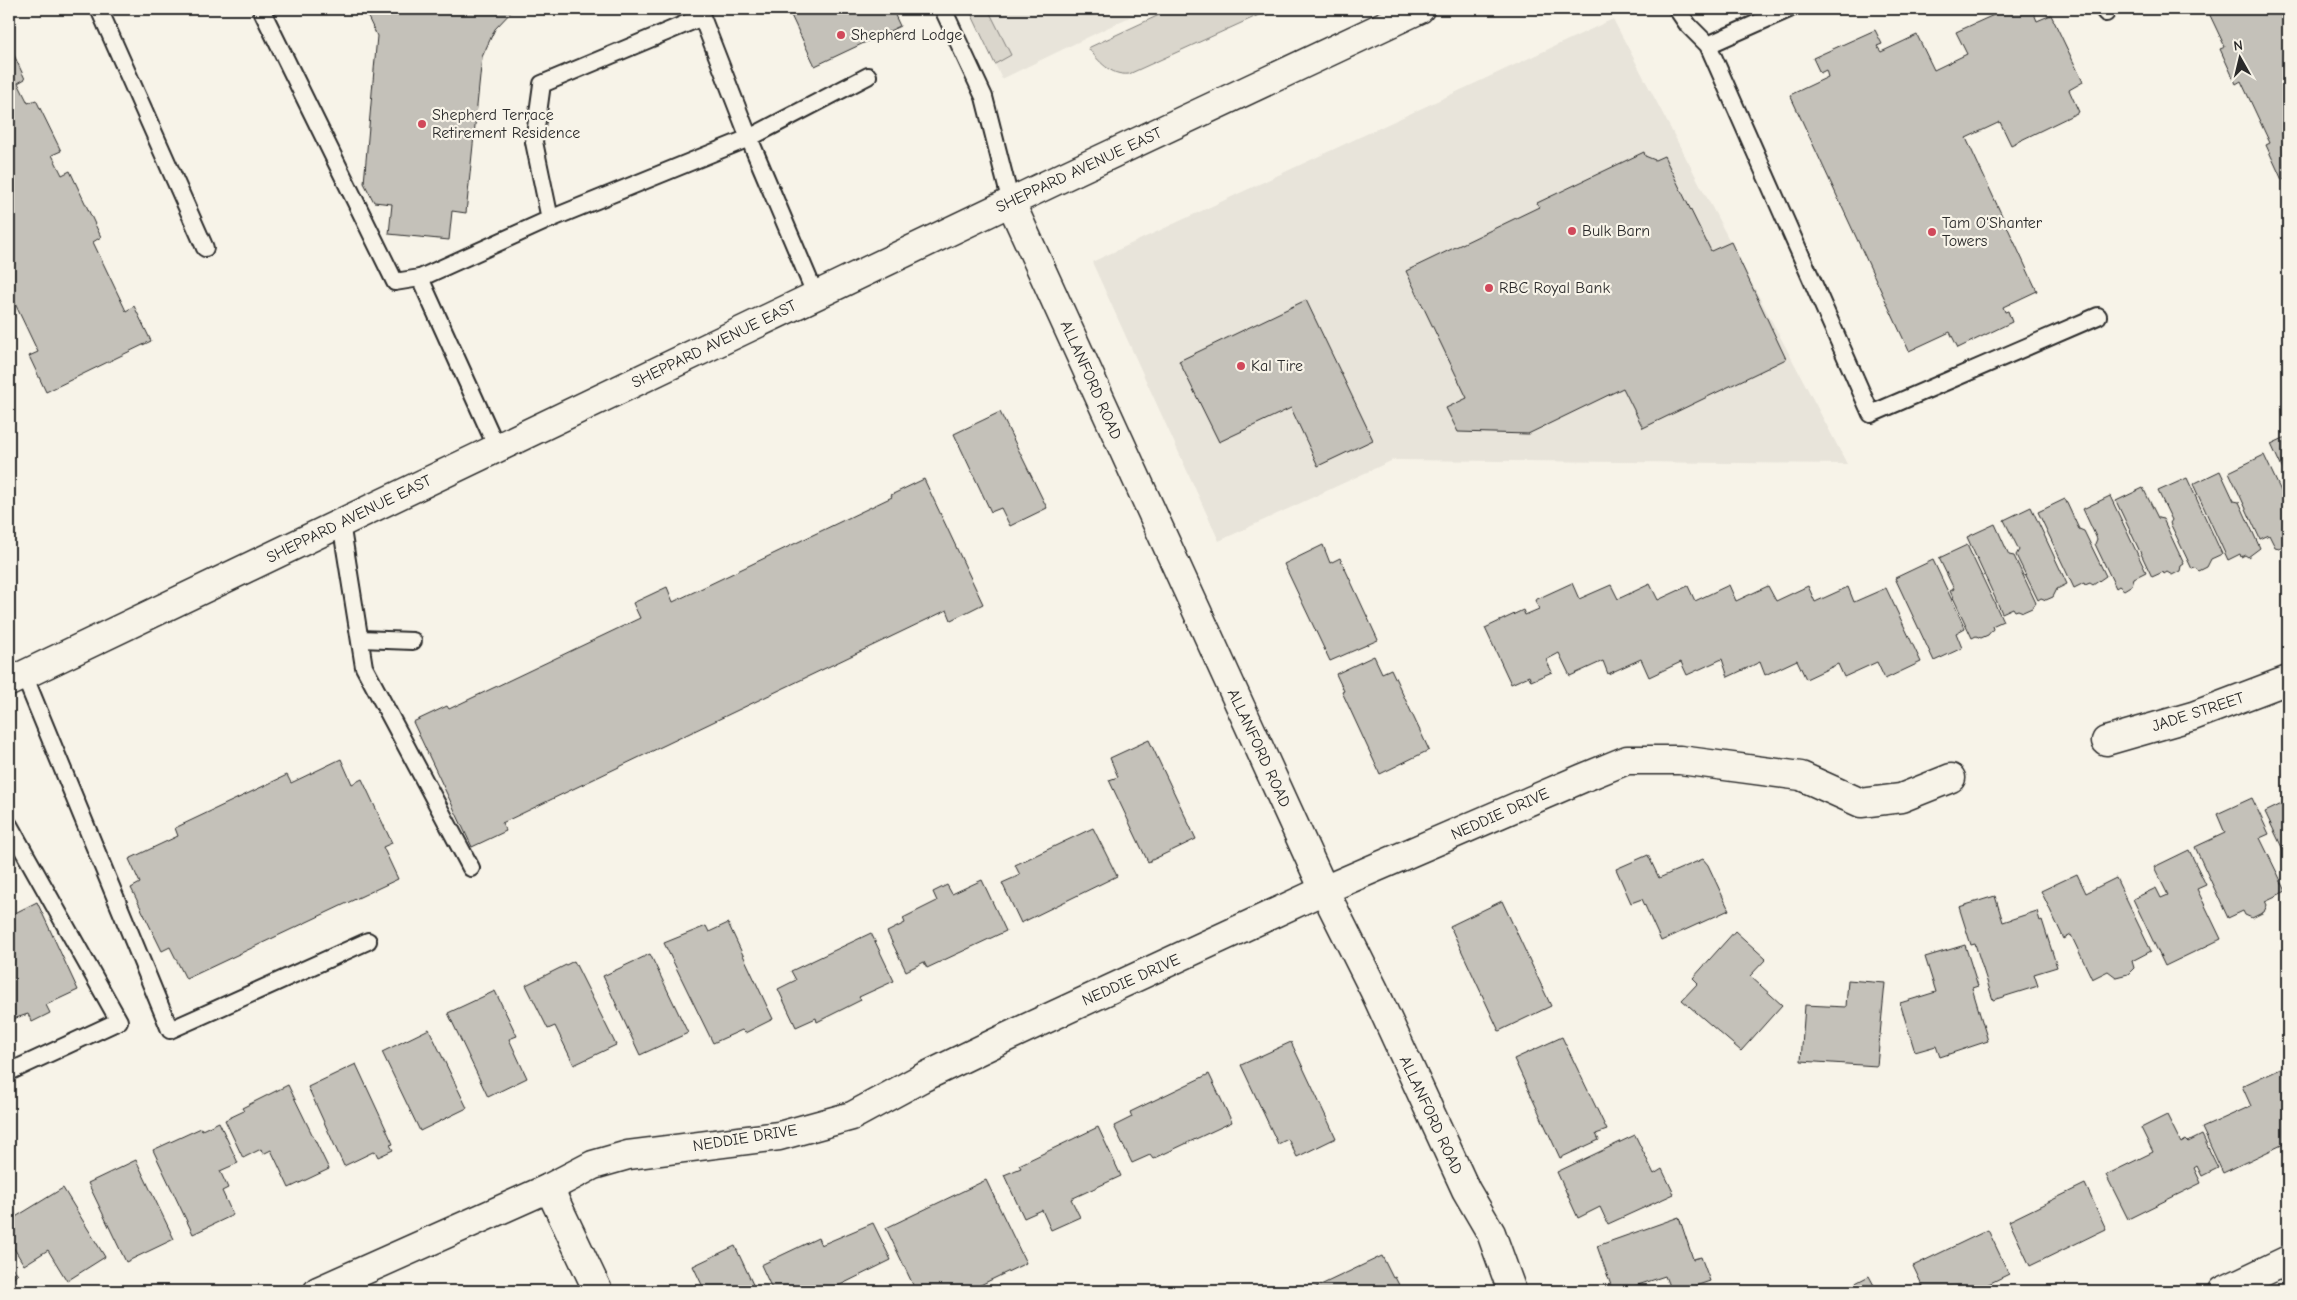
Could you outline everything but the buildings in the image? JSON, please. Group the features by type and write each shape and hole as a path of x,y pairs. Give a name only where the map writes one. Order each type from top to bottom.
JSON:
{"street":[{"name":"SHEPPARD AVENUE EAST","path":"16,678 1011,202 1420,9"},
{"name":"ALLANFORD ROAD","path":"1011,202 1324,890 1374,990 1466,1190 1491,1233 1512,1291"},
{"name":"JADE STREET","path":"2106,741 2194,716 2288,680"},
{"name":"NEDDIE DRIVE","path":"318,1291 549,1188 594,1165 628,1155 779,1136 852,1116 922,1078 1005,1038 1324,890 1627,760 1680,760 1801,776 1861,802 1901,798 1951,778"},
{"path":"549,1188 598,1291"},
{"path":"2223,1291 2288,1260"}],"lane":[{"path":"99,9 205,248"},
{"path":"261,9 395,282 420,278 550,219 749,138 868,76"},
{"path":"943,9 984,98 1011,202"},
{"path":"1678,9 1688,25 1708,45 1870,414 2098,316"},
{"path":"1708,45 1789,9"},
{"path":"550,219 534,142 542,84 702,16 749,138 816,296"},
{"path":"420,278 497,448"},
{"path":"341,523 364,667 472,868"},
{"path":"360,639 413,641"},
{"path":"16,678 170,1030 368,941"},
{"path":"9,825 119,1021 9,1072"}],"shaded area":[{"path":"969,9 1146,9 1002,79"},
{"path":"969,9 988,9 1011,55 995,64"},
{"path":"1172,9 1272,9 1129,74 1116,73 1106,67 1088,48"},
{"path":"1613,19 1847,464 1393,460 1219,541 1092,262"}],"place":[{"name":"Shepherd Lodge","path":"841,35"},
{"name":"Shepherd Terrace Retirement Residence","path":"422,124"},
{"name":"Bulk Barn","path":"1572,231"},
{"name":"Tam O'Shanter Towers","path":"1932,232"},
{"name":"RBC Royal Bank","path":"1489,288"},
{"name":"Kal Tire","path":"1241,366"}]}
